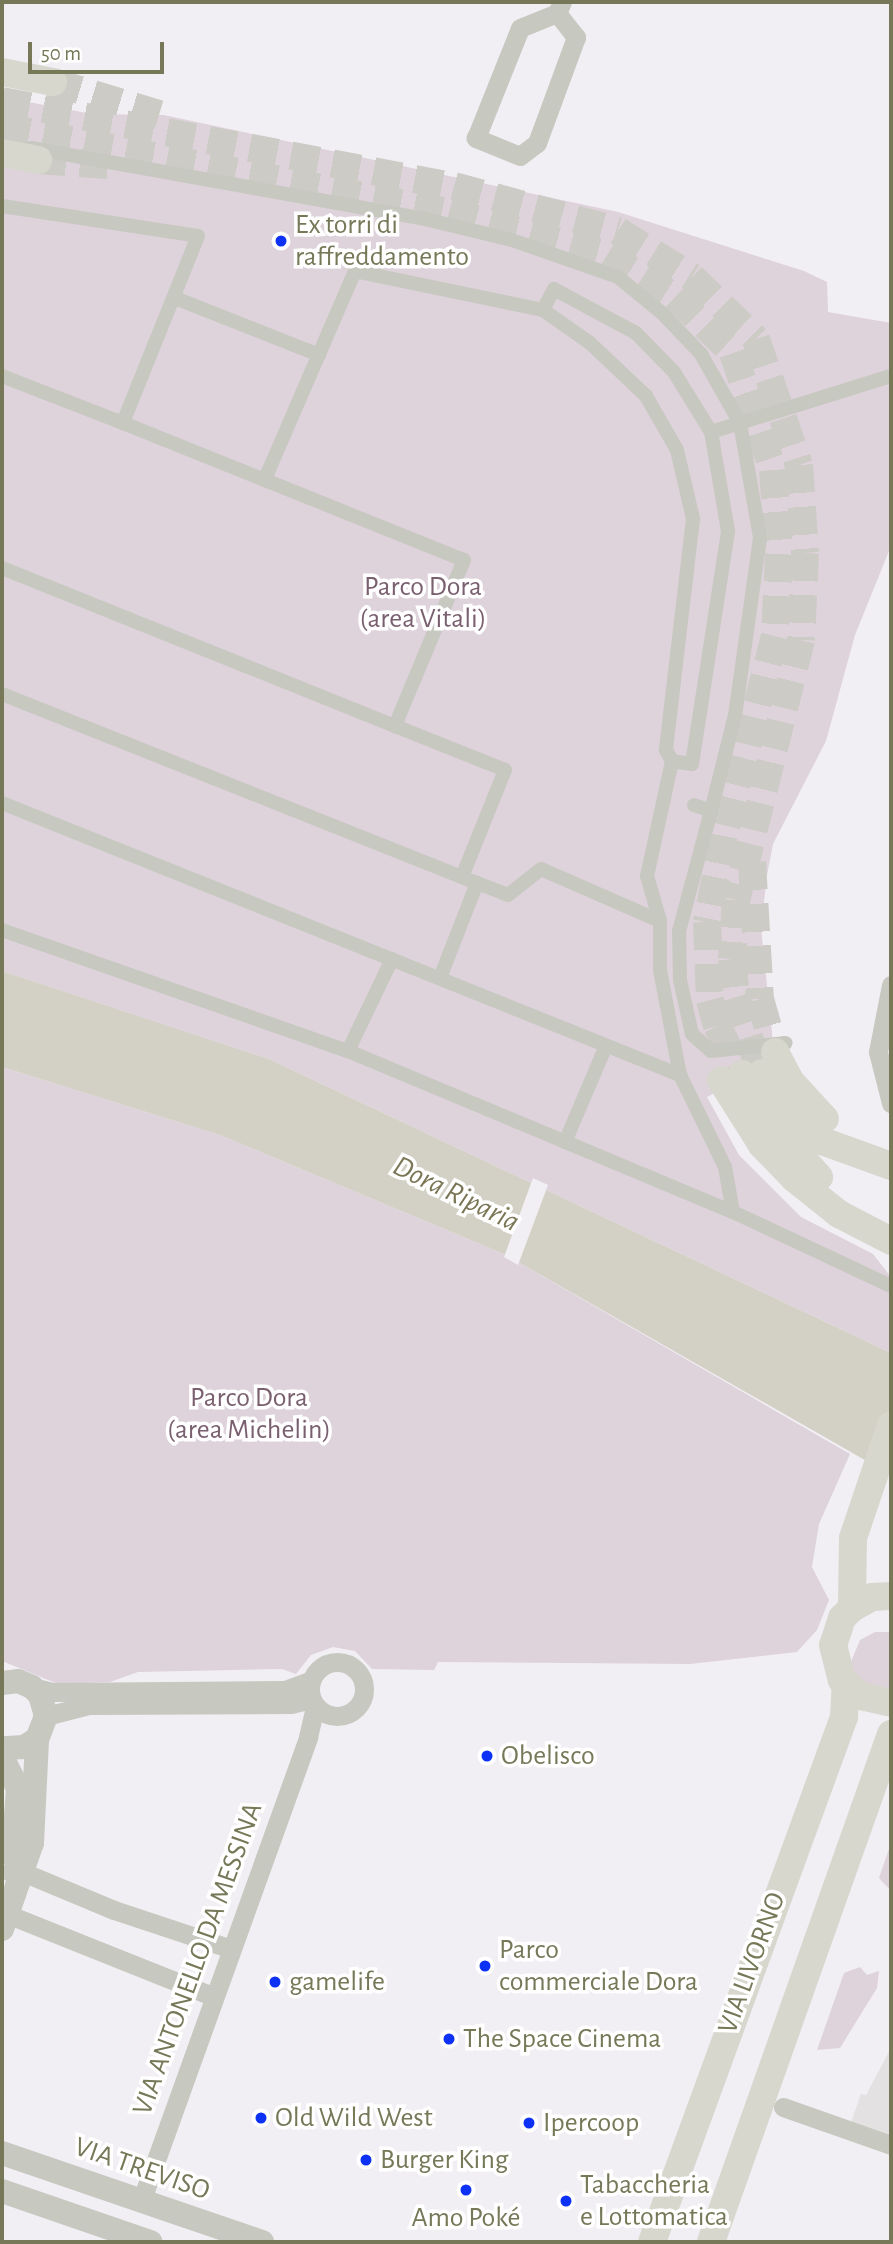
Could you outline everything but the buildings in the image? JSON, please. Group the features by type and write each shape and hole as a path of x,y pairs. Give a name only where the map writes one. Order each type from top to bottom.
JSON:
{"main road":[{"path":"2,72 53,82"},
{"path":"2,153 38,160"},
{"path":"756,1062 792,1115 822,1141 882,1162"},
{"path":"756,1062 810,1170 891,1224"},
{"path":"756,1062 762,1145 794,1178 839,1214 891,1241"},
{"path":"852,1608 852,1545 891,1425"},
{"path":"891,1596 872,1597 852,1608 842,1618 833,1645 836,1669 846,1684 861,1696 891,1703"},
{"name":"VIA LIVORNO","path":"652,2242 844,1717 846,1684"},
{"name":"VIA LIVORNO","path":"711,2242 891,1734"}],"street":[{"path":"559,7 576,37 537,144 520,156 476,138 520,28 559,7"},
{"path":"2,142 425,219 573,258 618,277 662,313 701,354 740,423 760,538 735,715 679,931 680,980 692,1034 711,1051 756,1062"},
{"path":"2,206 198,236 123,424"},
{"path":"265,480 355,271 544,310 590,342 646,396 677,450 692,519 666,750 672,761 647,876 660,921 660,970 680,1075 726,1167 733,1212"},
{"path":"544,310 554,289 636,332 674,372 711,432 728,531 725,571 692,764 672,761"},
{"path":"175,298 319,355"},
{"path":"2,376 464,560 396,726"},
{"path":"711,432 891,376"},
{"path":"2,568 505,771 462,877"},
{"path":"2,694 508,895 541,869 660,921"},
{"path":"2,803 680,1075"},
{"path":"694,805 711,811"},
{"path":"440,978 477,883"},
{"path":"2,930 348,1051 733,1212 891,1286"},
{"path":"348,1051 392,959"},
{"path":"891,985 878,1052 891,1102"},
{"path":"565,1142 606,1045"},
{"path":"46,1716 89,1705 291,1704 312,1695 329,1662 355,1668 363,1684 361,1701 308,1737"},
{"path":"13,1680 52,1692 285,1690 312,1695 339,1716"},
{"path":"12,1878 35,1822 37,1739 46,1716 40,1695 13,1680"},
{"name":"VIA ANTONELLO DA MESSINA","path":"142,2199 308,1737 312,1695"},
{"path":"2,1748 24,1747 37,1739"},
{"path":"2,1757 18,1789 17,1839 4,1920 214,1997"},
{"path":"12,1878 231,1949"},
{"path":"783,2107 891,2145"},
{"name":"VIA TREVISO","path":"2,2153 262,2242"},
{"path":"2,2191 150,2242"}],"shaded area":[{"path":"891,2048 891,2137 851,2122 861,2094 866,2095"}],"green space":[{"name":"Parco Dora (area Vitali)","path":"2,97 92,114 164,115 618,212 804,271 827,282 828,312 891,323 891,546 855,635 826,741 773,844 767,875 761,928 775,1061 707,1097 739,1155 801,1217 873,1254 891,1277 889,1352 269,1059 2,971"},
{"name":"Parco Dora (area Michelin)","path":"2,1067 220,1135 504,1254 850,1454 819,1524 812,1567 829,1600 817,1630 797,1652 690,1664 438,1662 434,1670 372,1669 355,1651 333,1647 311,1655 296,1674 282,1669 138,1672 110,1682 58,1684 2,1661"},
{"path":"875,1632 891,1632 891,1698 865,1693 850,1664 860,1640"},
{"path":"891,1843 891,1891 879,1878"},
{"path":"860,1967 867,1975 879,1971 877,1988 840,2048 817,2050 844,1973"}],"water":[{"name":"Dora Riparia","path":"2,971 269,1059 891,1353 891,1475 504,1254 220,1135 2,1067"}],"pier":[{"path":"533,1178 548,1185 518,1265 504,1257"}],"tunnel":[{"path":"53,82 159,114"},
{"path":"2,101 454,186 618,231 692,277 756,339 799,465 805,553 801,640 736,900 732,959 736,997 757,1062"},
{"path":"2,127 449,212 607,255 675,297 733,353 773,470 779,554 775,636 724,836 707,922 710,1000 717,1026 742,1074"},
{"path":"38,160 108,165"},
{"path":"752,862 760,999 775,1052"}],"place":[{"name":"Ex torri di raffreddamento","path":"281,241"},
{"name":"Obelisco","path":"487,1756"},
{"name":"Parco commerciale Dora","path":"485,1966"},
{"name":"gamelife","path":"275,1982"},
{"name":"The Space Cinema","path":"449,2039"},
{"name":"Old Wild West","path":"261,2118"},
{"name":"Ipercoop","path":"529,2123"},
{"name":"Burger King","path":"366,2160"},
{"name":"Amo Poké","path":"466,2190"},
{"name":"Tabaccheria e Lottomatica","path":"566,2201"}]}
